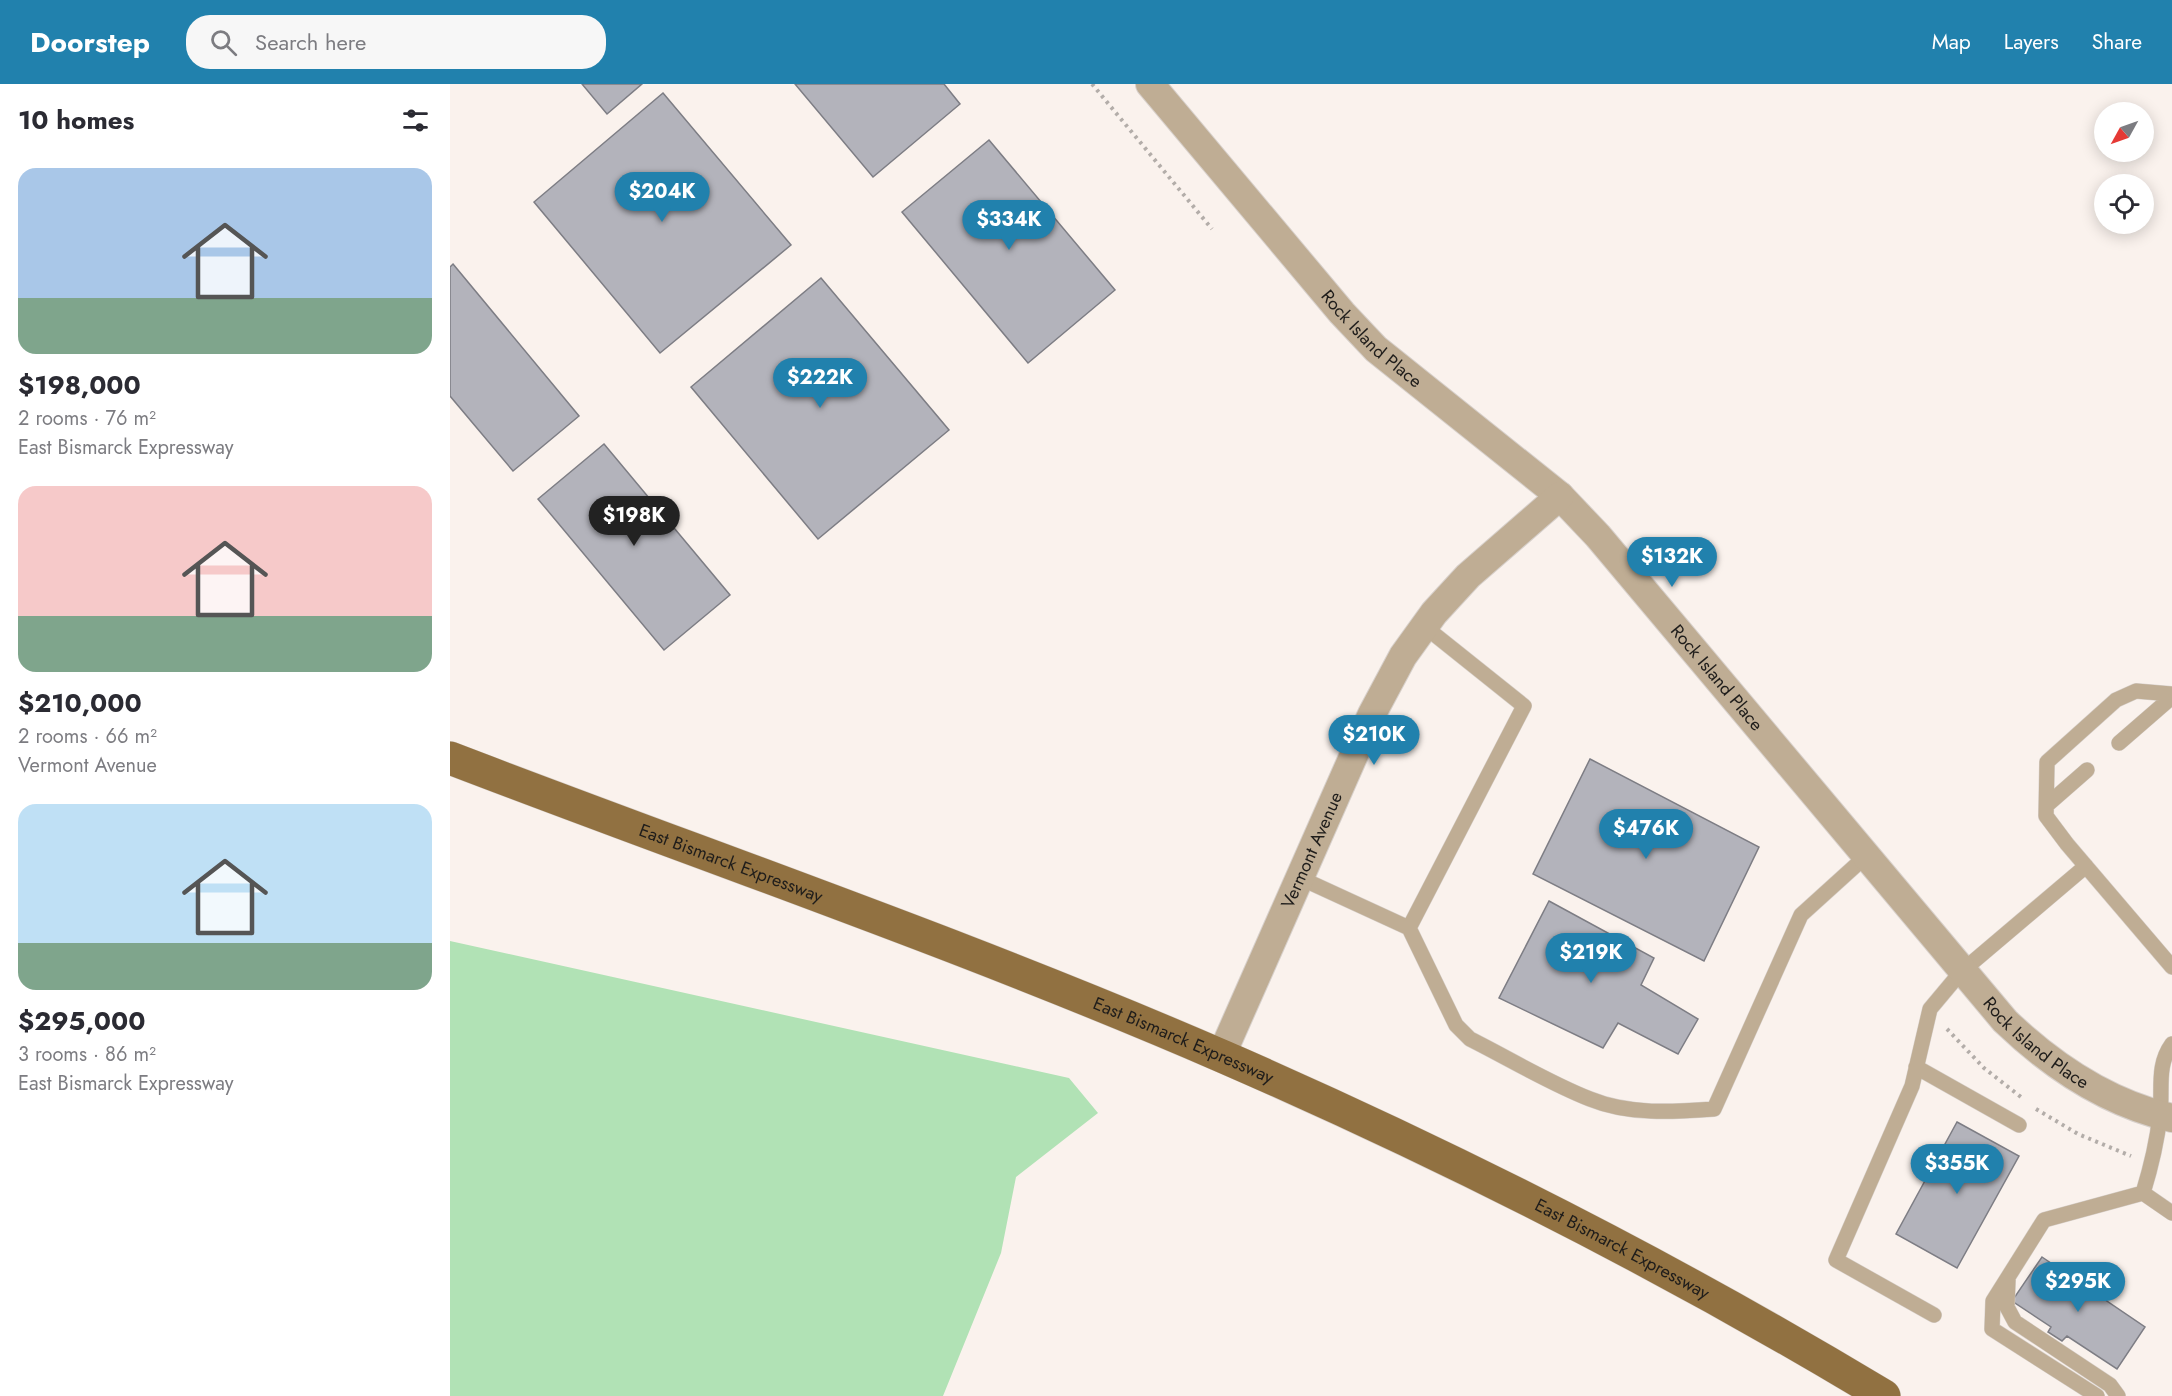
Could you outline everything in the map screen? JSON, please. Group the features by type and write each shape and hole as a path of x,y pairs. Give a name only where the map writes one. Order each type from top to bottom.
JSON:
{"main road":[{"name":"East Bismarck Expressway","path":"450,758 978,958 1221,1056 1376,1125 1581,1226 1770,1329 1884,1396"}],"street":[{"name":"Rock Island Place","path":"1150,84 1342,313 1376,350 1560,496 1617,558 1961,972 2005,1021 2051,1061 2096,1090 2166,1116"},
{"name":"Vermont Avenue","path":"1221,1056 1298,877 1379,699 1403,656 1424,626 1482,562 1560,496"}],"lane":[{"path":"1409,928 1524,706 1424,626"},
{"path":"2172,695 2136,691 2116,700 2047,762 2046,816 2067,844 2172,967"},
{"path":"2118,743 2172,695"},
{"path":"2047,804 2087,770"},
{"path":"1298,877 1409,928 1456,1025 1470,1039 1591,1100 1625,1108 1670,1112 1714,1109 1801,915 1865,857"},
{"path":"1934,1316 1836,1260 1912,1086 1930,1009 1961,972 2086,866"},
{"path":"2143,1193 2166,1116 2162,1058 2172,1044"},
{"path":"1916,1067 2019,1125"},
{"path":"2097,1396 1992,1329 1993,1301 2044,1220 2143,1193 2172,1213"},
{"path":"2008,1276 2007,1307 2015,1322 2110,1385 2118,1396"}],"path":[{"path":"1092,84 1212,229"},
{"path":"1930,1009 1984,1068 2029,1104 2078,1134 2153,1164"}],"green space":[{"path":"450,941 1069,1078 1098,1113 1016,1177 1001,1253 943,1396 450,1396"}],"building":[{"path":"582,84 642,84 607,114"},
{"path":"795,84 944,84 960,104 873,177"},
{"path":"663,93 791,245 660,353 534,202"},
{"path":"989,140 1115,290 1028,363 902,212"},
{"path":"453,264 579,416 513,471 450,396 450,267"},
{"path":"821,278 949,430 818,539 691,387"},
{"path":"604,444 730,595 664,650 538,499"},
{"path":"1590,759 1759,847 1704,961 1533,874"},
{"path":"1549,901 1654,958 1641,985 1698,1019 1678,1054 1618,1023 1603,1048 1499,998"},
{"path":"1957,1122 2019,1156 1957,1268 1896,1234"},
{"path":"2042,1257 2145,1327 2117,1369 2067,1336 2062,1341 2048,1332 2051,1327 2012,1301"}]}
